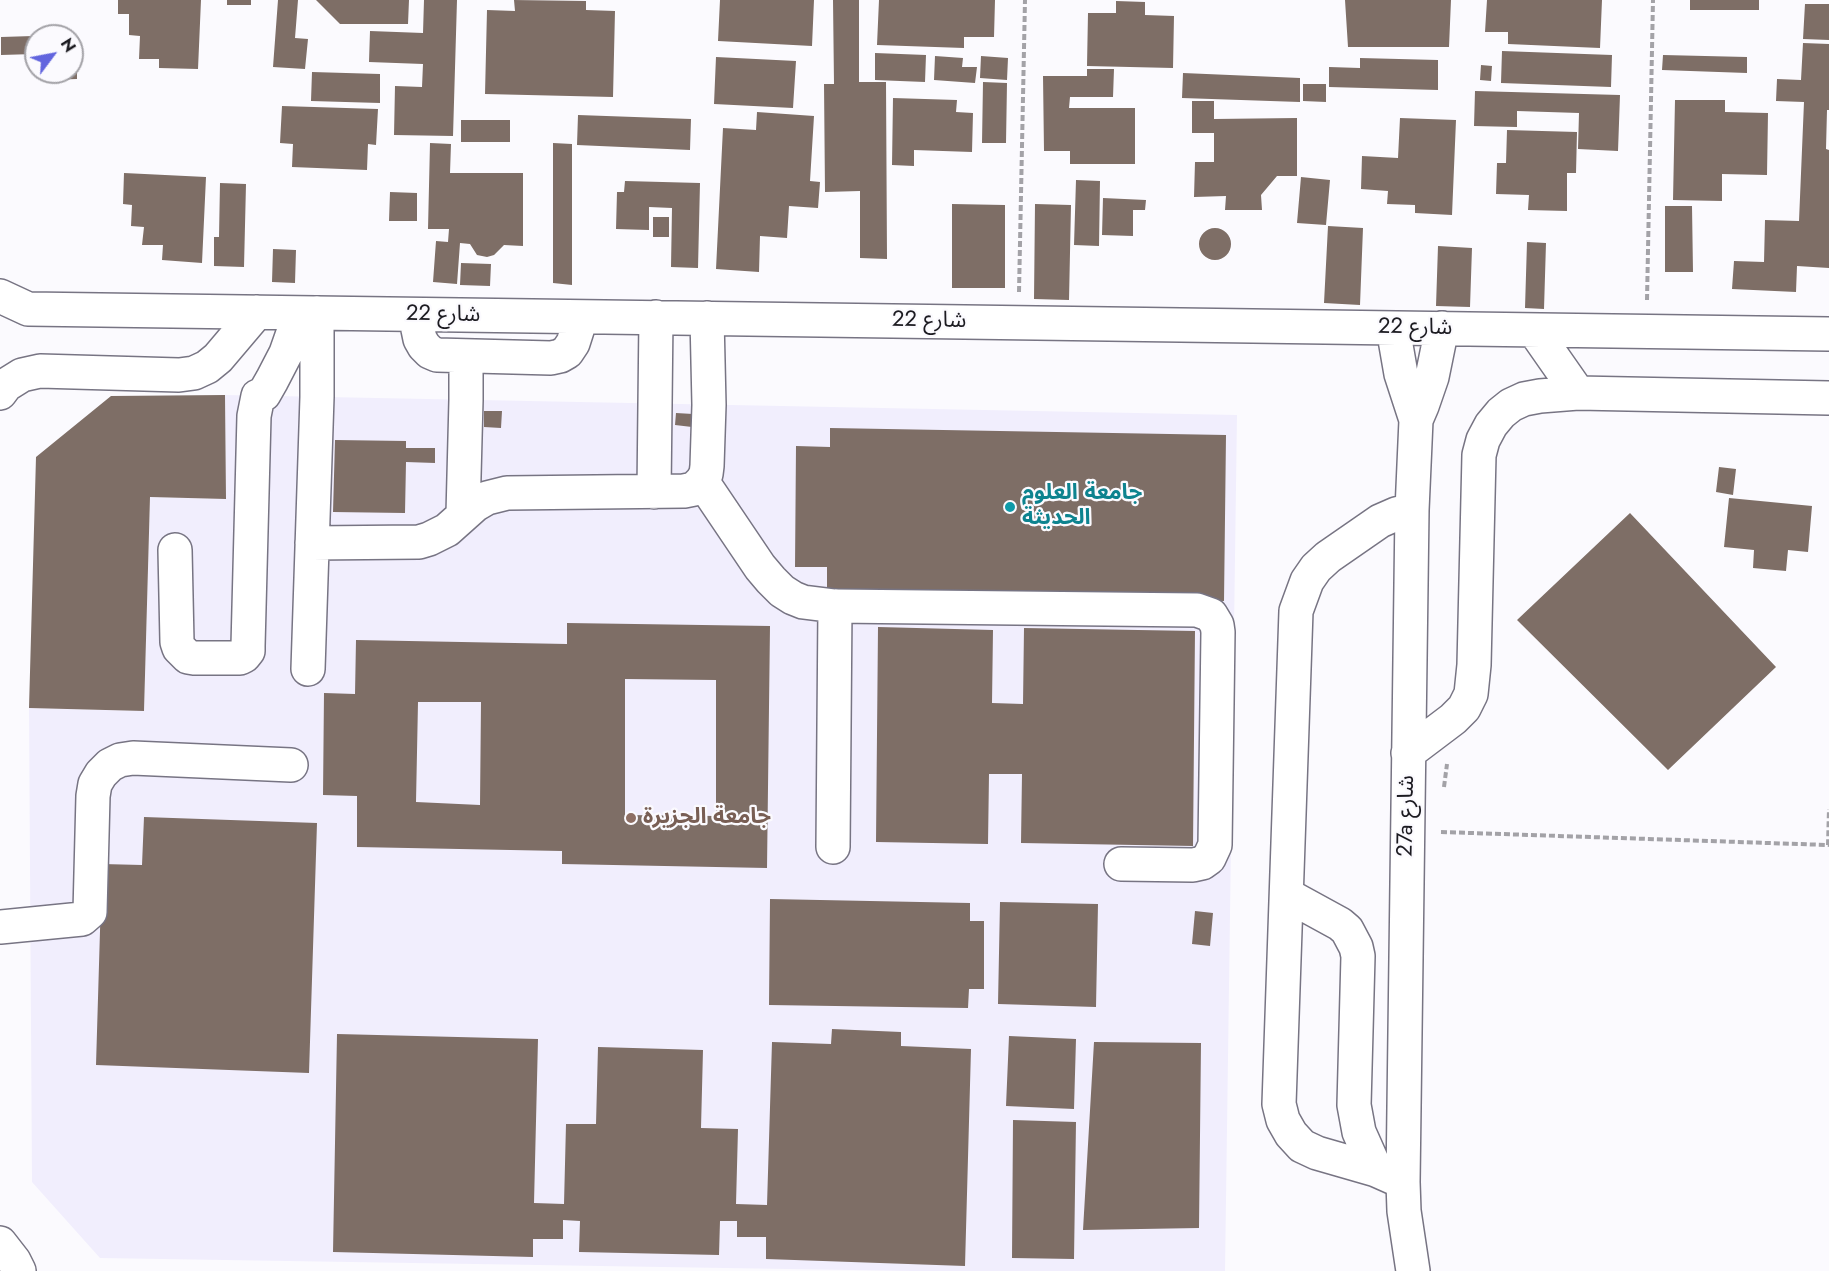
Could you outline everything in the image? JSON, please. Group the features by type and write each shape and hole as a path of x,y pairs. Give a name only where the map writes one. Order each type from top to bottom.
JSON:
{"street":[{"name":"شارع 22","path":"9,309 1829,334"},
{"path":"0,393 6,385 22,375 40,371 194,374 207,368 218,358 257,312"},
{"path":"309,313 317,397 309,669"},
{"path":"176,550 177,642 179,648 188,657 194,658 240,658 244,656 248,651 254,416 258,396 264,393 272,381 309,313"},
{"path":"415,315 420,339 430,352 437,355 551,358 567,352 573,343 580,318"},
{"path":"654,492 656,317"},
{"path":"312,543 419,542 439,536 463,514 487,498 507,493 684,492 694,489 706,474 708,455 707,318"},
{"name":"27a شارع","path":"1393,328 1401,374 1416,420 1394,1188 1396,1271"},
{"name":"27a شارع","path":"1416,420 1432,377 1442,328"},
{"path":"1534,330 1578,393"},
{"path":"463,514 466,356"},
{"path":"1408,753 1453,719 1464,708 1471,694 1479,455 1483,440 1501,413 1524,399 1578,393 1829,398"},
{"path":"702,481 771,580 793,598 815,605 1197,610 1211,615 1218,632 1215,845 1209,858 1193,865 1121,864"},
{"path":"1394,1188 1302,1146 1282,1120 1279,1104 1296,610 1307,581 1328,556 1380,521 1412,510"},
{"path":"833,847 835,606"},
{"path":"0,927 82,919 90,912 93,796 95,784 110,765 120,760 133,758 291,765"},
{"path":"1287,895 1340,924 1347,930 1356,947 1358,956 1354,1105 1359,1132 1394,1188"},
{"name":"27a شارع","path":"1394,1188 1413,1271"}],"path":[{"path":"1019,322 1025,0"},
{"path":"1647,331 1653,0"},
{"path":"1442,798 1453,719"},
{"path":"1437,832 1828,845 1829,810"}],"shaded area":[{"name":"جامعة الجزيرة","path":"225,395 1237,415 1225,1271 913,1271 100,1258 32,1182 29,708 144,711 150,497 226,499"}],"building":[{"path":"118,0 201,0 198,69 159,68 159,59 139,59 140,36 129,35 129,14 118,14"},
{"path":"227,0 251,0 251,5 227,5"},
{"path":"278,0 298,0 295,38 308,39 305,69 273,67"},
{"path":"316,0 409,0 408,24 340,24"},
{"path":"424,0 457,0 453,136 394,135 395,86 422,87 423,64 369,62 370,31 423,33"},
{"path":"514,0 586,1 586,10 615,11 613,97 485,94 487,10 515,11"},
{"path":"720,0 814,0 812,46 718,41"},
{"path":"833,0 859,0 859,82 886,82 887,259 860,258 860,191 825,192 824,84 834,84"},
{"path":"879,0 995,0 994,37 964,37 964,48 877,45"},
{"path":"1345,0 1451,0 1449,47 1348,47"},
{"path":"1487,0 1602,0 1600,48 1508,44 1508,32 1485,32"},
{"path":"1690,0 1759,0 1759,10 1690,10"},
{"path":"1116,1 1145,2 1145,15 1174,16 1173,68 1087,66 1088,13 1116,13"},
{"path":"1805,4 1829,4 1829,40 1803,39"},
{"path":"24,36 24,54 1,55 1,37"},
{"path":"1803,43 1829,44 1829,110 1827,110 1826,149 1829,150 1829,268 1797,266 1796,292 1732,289 1734,261 1764,262 1765,220 1799,221 1804,102 1776,101 1777,79 1801,80"},
{"path":"1502,51 1612,55 1611,87 1501,83"},
{"path":"875,53 926,55 925,82 875,80"},
{"path":"1663,55 1747,57 1747,73 1662,70"},
{"path":"935,56 963,58 962,67 977,67 975,83 934,80"},
{"path":"981,56 1008,58 1007,80 980,78"},
{"path":"716,57 796,61 793,108 714,104"},
{"path":"1360,58 1438,60 1438,90 1329,87 1329,67 1360,68"},
{"path":"1481,65 1492,66 1491,81 1480,80"},
{"path":"1087,69 1114,69 1113,97 1070,97 1069,108 1135,108 1135,164 1070,164 1070,151 1044,151 1043,76 1087,76"},
{"path":"312,72 380,74 380,103 311,101"},
{"path":"1183,73 1300,78 1300,102 1182,98"},
{"path":"983,82 1007,83 1006,143 982,143"},
{"path":"1303,84 1326,84 1326,102 1303,101"},
{"path":"1475,91 1620,95 1618,151 1578,149 1579,113 1517,111 1517,127 1474,126"},
{"path":"893,98 957,100 956,112 973,113 972,152 914,150 914,166 892,165"},
{"path":"1675,100 1725,100 1725,112 1768,113 1767,175 1722,174 1722,201 1673,200"},
{"path":"1192,101 1214,101 1214,119 1297,118 1297,176 1277,176 1261,195 1262,210 1225,210 1226,196 1194,197 1195,162 1214,162 1214,133 1192,133"},
{"path":"282,106 378,109 376,145 368,144 367,170 292,167 293,144 280,143"},
{"path":"757,112 814,116 810,181 820,182 818,208 789,206 787,238 760,236 759,272 716,269 723,128 756,130"},
{"path":"578,115 691,119 690,150 577,145"},
{"path":"1400,118 1456,120 1452,215 1415,213 1415,205 1387,204 1388,191 1361,189 1362,156 1398,158"},
{"path":"461,120 510,120 510,142 461,142"},
{"path":"1507,130 1577,132 1576,173 1567,173 1567,211 1528,210 1529,195 1496,194 1497,163 1506,163"},
{"path":"430,143 451,144 450,173 523,173 523,246 504,245 494,255 487,257 477,255 470,244 460,243 457,284 433,282 436,241 448,242 449,229 428,229"},
{"path":"553,143 572,144 572,285 553,283"},
{"path":"124,173 206,177 202,263 162,260 163,245 142,245 144,227 131,226 132,205 123,204"},
{"path":"1301,177 1330,180 1326,225 1297,223"},
{"path":"1076,180 1100,181 1099,246 1074,245"},
{"path":"625,181 700,183 698,268 671,267 672,208 649,207 649,230 616,229 617,192 624,192"},
{"path":"220,183 246,184 244,267 214,266 214,237 219,237"},
{"path":"390,192 417,193 417,221 389,221"},
{"path":"1103,198 1146,200 1145,210 1133,210 1133,236 1102,235"},
{"path":"952,204 1005,205 1005,288 952,288"},
{"path":"1035,204 1071,205 1069,300 1034,299"},
{"path":"1665,206 1692,206 1693,272 1665,272"},
{"path":"653,217 669,217 669,237 653,237"},
{"path":"1328,226 1363,228 1360,305 1324,303"},
{"path":"1215,228 1227,232 1231,244 1227,256 1215,260 1203,256 1199,244 1203,232"},
{"path":"1527,242 1546,243 1544,309 1525,308"},
{"path":"1438,246 1472,248 1470,307 1436,306"},
{"path":"273,249 296,250 295,283 272,282"},
{"path":"461,263 491,264 490,286 460,285"},
{"path":"225,395 226,499 150,497 144,711 29,708 36,457 111,396"},
{"path":"484,411 502,411 501,428 484,427"},
{"path":"676,413 693,414 692,427 675,425"},
{"name":"جامعة العلوم الحديثة","path":"830,428 1226,435 1224,601 827,593 827,567 795,567 796,446 830,447"},
{"path":"335,440 406,441 406,448 435,448 435,463 406,462 405,513 333,512"},
{"path":"1719,467 1736,469 1733,495 1716,492"},
{"path":"1729,498 1812,506 1808,552 1788,550 1786,571 1753,568 1754,550 1724,547"},
{"path":"1630,513 1776,667 1668,770 1517,620"},
{"path":"567,623 770,626 767,868 562,864 562,851 357,847 357,796 323,795 324,693 355,694 356,640 567,644","holes":["625,679 716,680 716,816 625,815","418,702 481,702 480,805 416,802"]},
{"path":"878,627 993,630 992,703 1023,704 1024,628 1195,631 1193,846 1021,843 1022,774 989,774 988,844 876,842"},
{"path":"144,817 317,823 309,1073 96,1065 102,864 142,865"},
{"path":"770,899 970,903 970,921 984,921 984,989 969,989 968,1008 769,1005"},
{"path":"1000,902 1098,904 1096,1007 998,1004"},
{"path":"1195,911 1213,913 1210,946 1192,944"},
{"path":"832,1029 901,1032 901,1046 971,1049 965,1266 766,1259 766,1237 737,1237 737,1221 720,1221 719,1255 579,1252 580,1221 563,1220 563,1239 533,1239 533,1257 333,1252 337,1034 538,1039 534,1203 564,1204 566,1124 596,1124 598,1047 703,1050 701,1128 738,1129 736,1204 767,1205 772,1042 831,1044"},
{"path":"1009,1036 1076,1039 1074,1109 1006,1106"},
{"path":"1094,1042 1201,1043 1199,1228 1083,1230"},
{"path":"1013,1120 1076,1122 1074,1259 1012,1258"}],"place":[{"name":"جامعة العلوم الحديثة","path":"1010,507"},
{"name":"جامعة الجزيرة","path":"631,818"}]}
